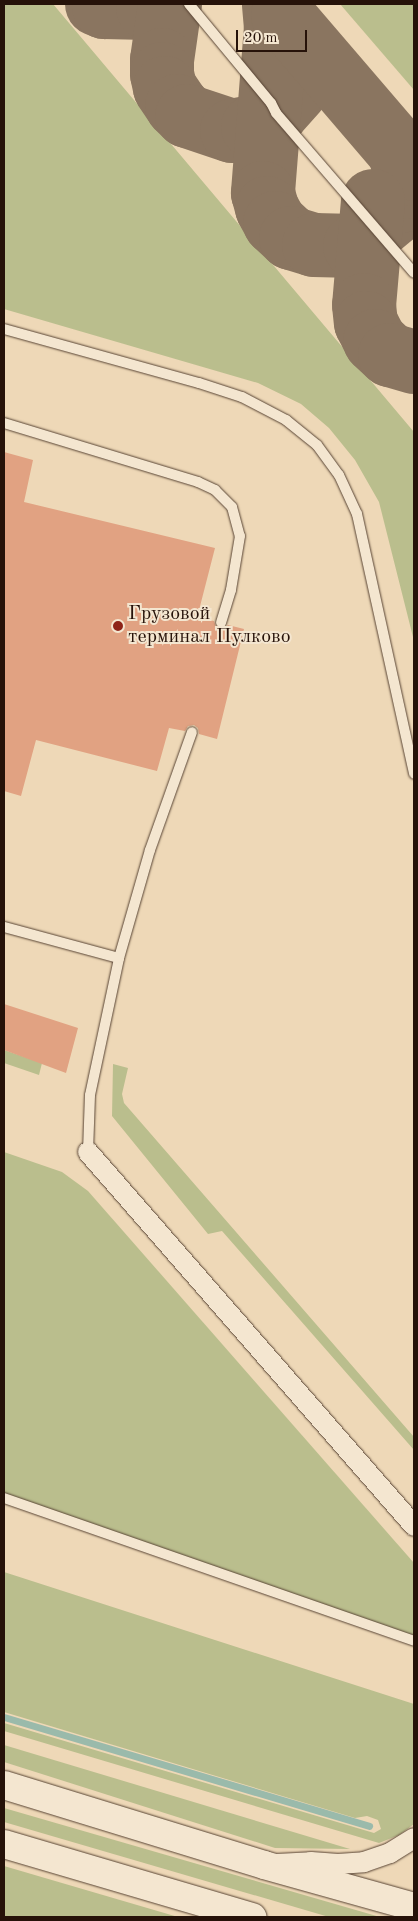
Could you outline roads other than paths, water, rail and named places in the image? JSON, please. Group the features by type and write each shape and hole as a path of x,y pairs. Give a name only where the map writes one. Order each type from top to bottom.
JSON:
{"main road":[{"path":"4,1785 264,1865 414,1907"},
{"path":"4,1844 252,1917"}],"street":[{"path":"88,1152 414,1526"},
{"path":"264,1865 311,1862 338,1864 364,1862 390,1853 414,1838"}],"lane":[{"path":"189,4 271,103 276,113 414,273"},
{"path":"4,329 199,383 242,397 286,420 317,445 339,475 357,514 414,774"},
{"path":"4,423 198,482 215,490 232,507 240,536 231,590 221,623"},
{"path":"88,1152 90,1095 119,958 150,850 192,732"},
{"path":"4,927 119,958"},
{"path":"4,1498 414,1641"}],"waterway":[{"path":"4,1717 369,1826"}],"place":[{"name":"Грузовой терминал Пулково","path":"118,626"}]}
